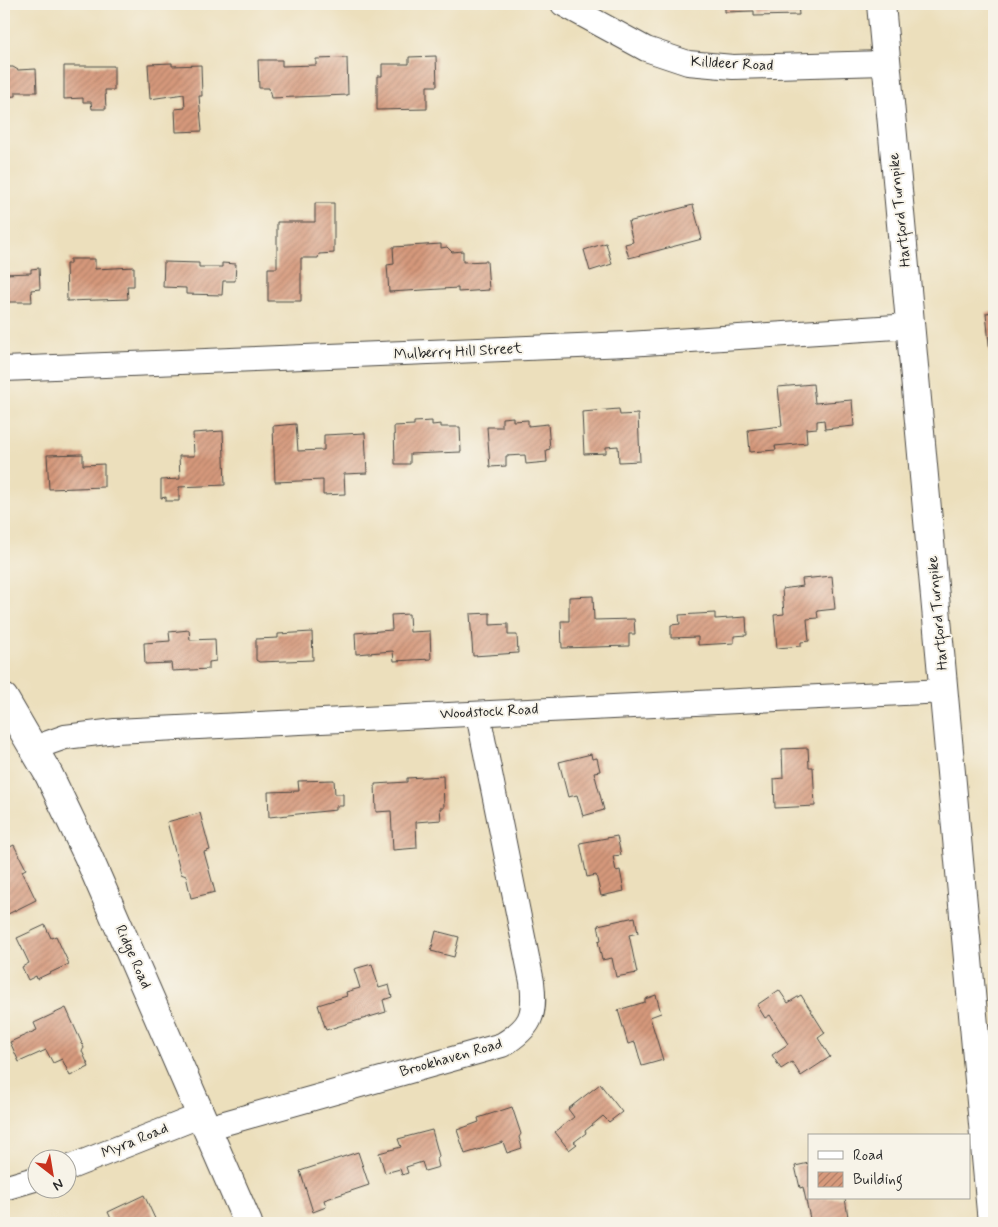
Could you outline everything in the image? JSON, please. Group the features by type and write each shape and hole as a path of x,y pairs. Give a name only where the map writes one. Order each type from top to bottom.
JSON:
{"main road":[{"name":"Hartford Turnpike","path":"881,4 885,63 912,326 992,1223"},
{"name":"Ridge Road","path":"6,706 34,748 100,882 248,1223"}],"street":[{"name":"Killdeer Road","path":"563,4 646,49 688,63 742,67 885,63"},
{"name":"Mulberry Hill Street","path":"4,369 628,344 912,326"},
{"name":"Woodstock Road","path":"34,748 65,737 115,731 945,691"},
{"name":"Brookhaven Road","path":"204,1121 502,1045 520,1034 531,1020 534,1001 532,982 478,714"},
{"name":"Myra Road","path":"78,1165 204,1121"},
{"path":"4,1188 28,1181"}],"building":[{"path":"725,4 798,4 799,15 754,16 754,11 725,12"},
{"path":"436,56 437,86 427,86 427,109 377,110 377,76 382,76 382,64 409,64 409,57"},
{"path":"347,58 348,95 271,98 269,88 259,88 258,60 282,60 282,66 316,65 316,59"},
{"path":"172,63 172,66 201,65 202,96 199,96 202,131 176,132 175,109 185,108 184,94 150,99 148,64"},
{"path":"64,66 114,66 114,90 105,90 106,109 92,109 91,102 83,102 83,98 64,99"},
{"path":"4,67 13,67 18,70 36,69 37,92 16,92 16,96 4,97"},
{"path":"315,203 334,203 334,253 319,254 318,258 301,258 301,301 268,301 268,268 277,268 277,222 315,222"},
{"path":"693,205 702,239 629,258 625,244 633,242 628,222"},
{"path":"606,243 612,264 590,271 584,250"},
{"path":"441,244 441,248 447,247 452,252 463,251 463,262 487,261 489,290 458,292 458,288 389,292 387,265 394,264 393,247"},
{"path":"70,259 95,259 95,269 134,267 134,286 127,286 128,299 67,301 66,264 70,264"},
{"path":"164,262 199,263 199,267 222,267 222,263 236,264 235,281 223,281 222,295 186,294 186,288 163,287"},
{"path":"39,268 40,289 31,290 32,302 4,302 4,274 31,273 31,269"},
{"path":"994,312 994,384 993,384 986,313"},
{"path":"813,384 815,403 852,400 854,426 825,429 824,420 817,421 817,428 806,429 807,443 775,446 776,450 750,452 748,430 782,426 778,387"},
{"path":"619,409 620,415 638,414 640,461 619,462 618,446 606,447 606,453 584,454 582,412"},
{"path":"513,417 513,421 528,420 528,426 548,424 550,449 546,450 547,462 526,464 525,455 506,456 506,466 490,467 487,427 502,427 502,418"},
{"path":"432,421 432,425 441,424 441,427 460,427 461,452 410,454 410,464 395,464 394,426 414,425 414,422"},
{"path":"296,424 298,451 324,450 324,435 365,433 367,473 344,474 345,494 323,495 323,480 275,482 273,426"},
{"path":"223,431 225,485 179,487 179,501 166,501 166,497 161,498 161,480 180,479 179,456 194,456 193,433"},
{"path":"83,454 83,465 104,464 104,487 49,489 47,455"},
{"path":"832,576 835,609 817,611 818,618 807,619 809,641 801,642 801,646 777,648 774,615 784,614 782,589 803,586 802,579"},
{"path":"593,596 594,620 634,619 635,634 629,634 629,646 562,648 561,621 569,621 569,597"},
{"path":"490,613 490,625 508,624 508,635 517,635 518,653 473,656 470,614"},
{"path":"715,613 715,619 746,617 747,635 734,636 734,643 698,645 698,637 671,638 671,625 680,624 679,615"},
{"path":"409,614 410,632 430,631 431,659 394,661 393,651 356,654 355,633 392,630 391,615"},
{"path":"189,630 190,640 215,639 216,661 209,662 209,669 172,671 171,663 145,664 144,643 170,641 169,632"},
{"path":"312,632 313,660 259,662 256,660 256,639 278,638 278,634"},
{"path":"808,748 809,767 813,767 815,806 775,808 774,779 783,778 782,749"},
{"path":"591,754 592,759 597,758 600,771 594,772 604,810 583,816 577,795 568,797 559,762"},
{"path":"443,776 444,808 440,808 441,820 416,822 417,848 393,850 391,811 376,812 375,784 407,782 407,778"},
{"path":"334,780 335,794 343,794 343,806 336,806 336,810 269,817 268,792 299,791 298,781"},
{"path":"200,813 210,850 204,852 215,892 191,898 186,876 181,874 167,822"},
{"path":"617,836 621,855 613,856 616,871 620,870 624,891 601,896 596,875 587,877 580,843"},
{"path":"14,845 26,869 22,871 36,900 8,914 6,911 4,912 4,850"},
{"path":"635,917 638,933 629,935 637,973 616,977 612,958 602,960 598,941 601,940 598,925"},
{"path":"45,925 51,938 56,936 69,964 37,979 36,976 28,980 22,967 29,963 17,938"},
{"path":"436,931 459,937 454,957 431,951"},
{"path":"372,964 379,988 389,985 392,997 383,1000 386,1012 326,1030 318,1005 347,996 346,992 360,988 354,969"},
{"path":"779,990 788,1003 801,995 825,1033 818,1038 830,1057 801,1076 792,1062 781,1069 772,1055 788,1044 770,1015 765,1018 757,1005"},
{"path":"656,995 661,1013 650,1017 663,1060 642,1066 635,1042 628,1044 618,1010 645,1002 645,999"},
{"path":"66,1008 84,1048 82,1051 89,1067 70,1076 62,1059 53,1063 46,1050 19,1062 10,1042 37,1030 34,1023"},
{"path":"600,1084 622,1112 609,1122 603,1116 574,1142 577,1144 569,1150 555,1132 574,1117 568,1109"},
{"path":"512,1107 521,1134 519,1137 522,1148 507,1153 503,1142 465,1154 457,1130 479,1122 478,1118"},
{"path":"432,1130 439,1156 437,1159 439,1167 425,1171 422,1162 406,1167 408,1173 402,1175 400,1169 385,1173 379,1153 401,1147 398,1139"},
{"path":"358,1152 369,1185 324,1200 326,1207 313,1212 300,1171"},
{"path":"808,1163 808,1200 845,1200 848,1217 831,1220 832,1223 811,1223 803,1187 800,1188 795,1166"},
{"path":"144,1195 157,1223 113,1223 108,1212"}]}
